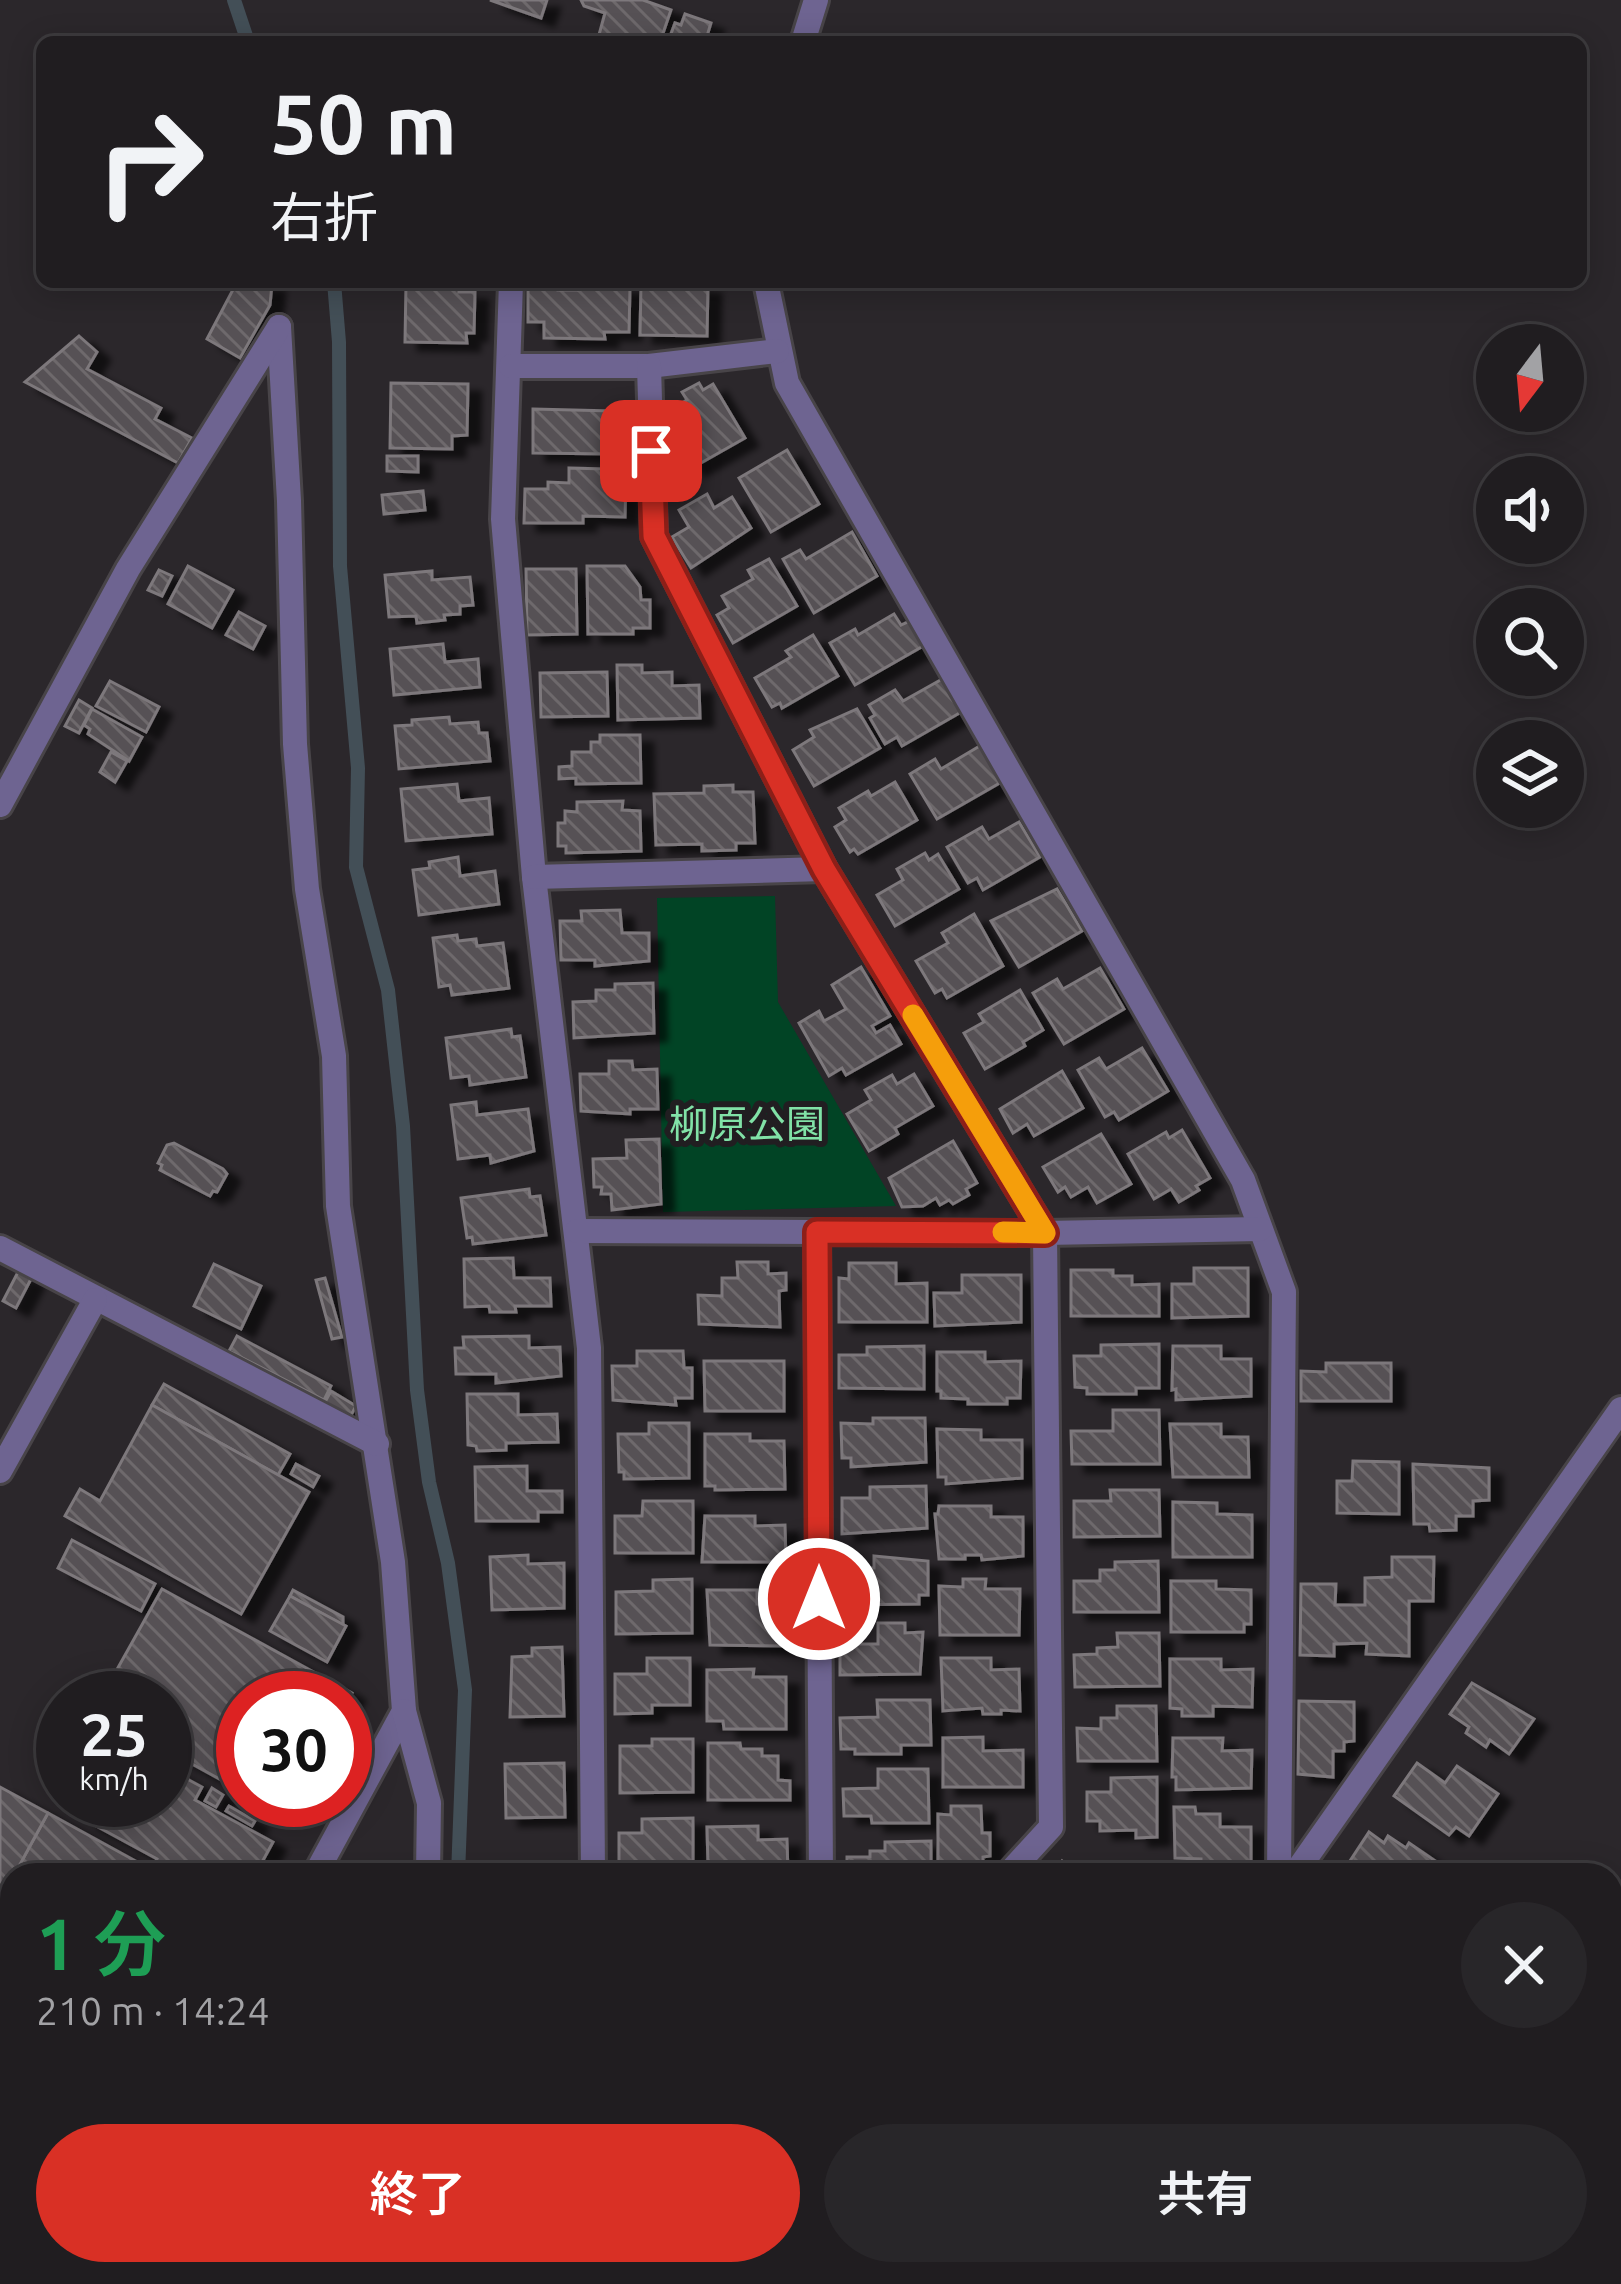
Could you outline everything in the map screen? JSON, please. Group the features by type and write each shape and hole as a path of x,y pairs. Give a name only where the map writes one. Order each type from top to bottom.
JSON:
{"street":[{"path":"805,36 816,0"},
{"path":"511,288 502,519 534,877 589,1348 593,1863"},
{"path":"767,288 787,383 1244,1180 1284,1292 1279,1863"},
{"path":"0,805 128,569 279,327 295,744 308,889 334,1056 338,1206 393,1562 404,1711 430,1803 428,1863"},
{"path":"511,366 649,366 777,351"},
{"path":"649,366 654,536 824,869 1045,1233 1051,1827 1018,1863"},
{"path":"534,877 824,869"},
{"path":"577,1231 1260,1229"},
{"path":"817,1232 821,1863"},
{"path":"0,1248 377,1444"},
{"path":"0,1471 94,1300"},
{"path":"1302,1863 1621,1409"},
{"path":"322,1863 404,1711"}],"green space":[{"name":"柳原公園","path":"775,896 778,1002 896,1206 663,1212 657,898"}],"building":[{"path":"490,0 547,0 541,18"},
{"path":"581,0 643,0 671,10 662,36 599,36 605,13 584,6"},
{"path":"685,14 711,23 707,36 670,36 675,23 681,25"},
{"path":"234,288 272,288 270,305 240,358 207,339"},
{"path":"406,288 475,292 474,333 466,333 467,343 405,342"},
{"path":"528,288 630,288 629,332 604,332 605,339 544,338 544,322 528,322"},
{"path":"641,288 708,288 707,336 640,335"},
{"path":"79,336 97,352 87,369 161,408 155,419 192,438 178,463 25,382"},
{"path":"391,383 468,384 467,435 452,436 452,449 390,448"},
{"path":"699,383 703,390 713,384 745,438 692,468 669,429 687,418 678,405 687,400 682,392"},
{"path":"533,409 612,411 611,454 533,453"},
{"path":"787,450 819,504 771,532 739,478"},
{"path":"387,456 418,456 418,472 387,471"},
{"path":"569,468 605,469 605,479 626,479 625,517 524,523 525,489 548,489 548,482 569,483"},
{"path":"423,491 425,510 384,514 382,495"},
{"path":"707,494 714,508 732,497 751,528 691,568 672,537 689,527 679,510"},
{"path":"852,532 877,576 814,613 783,559 800,550 806,559"},
{"path":"769,559 797,606 733,643 717,615 729,608 722,596 753,579 748,570"},
{"path":"188,566 233,590 212,628 168,604"},
{"path":"587,566 625,566 640,587 641,600 650,600 650,628 633,628 633,634 588,634"},
{"path":"526,569 576,569 577,634 527,635"},
{"path":"159,570 172,576 162,596 148,590"},
{"path":"432,571 432,580 470,577 473,605 460,606 460,614 444,615 445,620 417,623 416,616 389,617 385,575"},
{"path":"239,612 265,626 253,649 226,635"},
{"path":"894,614 901,625 910,621 925,645 855,685 830,643 855,629 858,635"},
{"path":"813,635 838,676 782,708 780,703 772,707 755,678 791,657 786,651"},
{"path":"443,644 445,662 478,659 480,687 394,695 390,649"},
{"path":"617,665 642,665 642,673 672,672 672,686 699,685 700,718 618,720"},
{"path":"607,672 608,716 541,717 540,673"},
{"path":"944,678 963,711 902,746 897,737 885,744 870,718 875,715 869,705 895,690 903,701"},
{"path":"110,681 159,707 146,732 96,706"},
{"path":"79,700 92,708 79,733 65,726"},
{"path":"92,709 142,737 129,761 88,734 90,729 84,725"},
{"path":"857,709 880,748 814,786 793,750 814,737 810,730"},
{"path":"449,717 450,724 478,722 479,733 487,733 490,761 399,769 395,726"},
{"path":"600,735 640,735 641,783 576,784 576,778 559,779 559,767 572,766 572,752 591,752 591,742 600,742"},
{"path":"983,744 1005,780 937,819 910,774 935,759 941,769"},
{"path":"111,752 127,761 115,782 100,772"},
{"path":"895,782 917,820 858,854 854,849 850,852 835,827 846,820 839,808"},
{"path":"457,784 459,801 489,798 492,834 406,841 401,789"},
{"path":"733,785 733,792 753,792 755,843 736,843 736,850 702,851 702,844 656,845 654,794 704,793 704,786"},
{"path":"623,801 622,810 640,811 641,851 566,853 566,846 558,846 558,823 565,823 565,811 577,812 577,802"},
{"path":"1019,822 1040,857 983,890 977,878 968,883 947,847 982,827 989,839"},
{"path":"925,853 929,860 938,854 959,889 895,926 877,895 903,880 897,869"},
{"path":"458,857 460,876 495,871 499,904 419,915 413,870"},
{"path":"1057,889 1082,931 1019,967 991,921"},
{"path":"620,910 622,933 649,933 649,961 595,966 595,960 561,960 560,921 582,921 581,911"},
{"path":"974,914 1003,966 947,998 942,989 935,993 916,961 948,943 942,933"},
{"path":"457,935 458,941 476,939 477,946 503,943 509,988 452,995 450,985 439,987 433,938"},
{"path":"861,967 890,1016 872,1026 876,1033 890,1025 901,1044 846,1075 842,1068 829,1076 799,1023 819,1011 824,1021 846,1009 832,985"},
{"path":"1100,968 1124,1009 1064,1044 1033,993 1057,979 1063,989"},
{"path":"653,983 654,1033 574,1038 573,1002 596,1001 596,990 615,990 615,984"},
{"path":"1020,990 1043,1030 985,1069 964,1033 984,1022 979,1014"},
{"path":"511,1029 512,1037 520,1036 526,1077 470,1085 469,1076 451,1078 446,1038"},
{"path":"1142,1048 1168,1091 1119,1120 1114,1112 1105,1117 1078,1070 1099,1058 1106,1069"},
{"path":"609,1061 632,1061 633,1070 657,1069 658,1109 630,1109 630,1114 581,1111 580,1074 609,1074"},
{"path":"1062,1071 1083,1108 1034,1136 1027,1124 1013,1133 1000,1109"},
{"path":"914,1074 933,1106 895,1128 898,1134 869,1151 847,1114 871,1100 865,1090 892,1075 897,1084"},
{"path":"476,1102 477,1115 528,1109 534,1151 491,1163 490,1155 458,1159 451,1105"},
{"path":"1182,1130 1210,1178 1179,1202 1171,1189 1154,1199 1128,1154 1166,1132 1169,1138"},
{"path":"1101,1134 1131,1184 1097,1203 1088,1187 1071,1197 1065,1187 1058,1192 1043,1167"},
{"path":"659,1139 661,1204 612,1210 611,1194 601,1194 602,1187 594,1187 593,1159 627,1158 626,1140"},
{"path":"953,1141 977,1183 966,1189 969,1195 953,1204 949,1200 940,1205 936,1198 923,1206 902,1207 889,1178"},
{"path":"174,1143 223,1169 227,1174 217,1192 210,1196 160,1170 158,1163 167,1145"},
{"path":"529,1189 530,1197 540,1196 546,1235 473,1244 472,1237 467,1238 461,1198"},
{"path":"513,1258 514,1278 550,1278 551,1306 515,1306 516,1312 465,1307 464,1259"},
{"path":"737,1262 768,1262 768,1274 786,1273 786,1290 779,1291 780,1327 699,1324 698,1295 722,1296 722,1278 738,1278"},
{"path":"849,1263 896,1263 896,1284 927,1283 927,1322 839,1322 839,1278 849,1279"},
{"path":"214,1264 261,1286 241,1329 194,1306"},
{"path":"1194,1268 1248,1268 1248,1316 1172,1318 1172,1284 1194,1284"},
{"path":"1071,1270 1113,1270 1113,1276 1132,1276 1132,1285 1159,1284 1159,1316 1071,1316"},
{"path":"18,1272 31,1279 16,1308 3,1301"},
{"path":"962,1275 1021,1275 1021,1322 935,1326 934,1293 962,1293"},
{"path":"325,1278 342,1337 332,1339 316,1280"},
{"path":"237,1336 331,1386 324,1400 229,1351"},
{"path":"529,1336 529,1348 560,1347 561,1376 496,1383 496,1374 456,1374 455,1348 464,1348 463,1337"},
{"path":"1159,1344 1159,1388 1136,1388 1136,1394 1087,1394 1087,1388 1075,1387 1074,1356 1101,1356 1101,1345"},
{"path":"924,1346 924,1389 839,1388 839,1355 867,1355 867,1347"},
{"path":"1173,1346 1221,1346 1221,1359 1251,1359 1251,1396 1176,1400"},
{"path":"637,1351 683,1351 684,1368 692,1368 692,1398 675,1398 676,1405 613,1400 612,1366 637,1366"},
{"path":"937,1352 985,1352 985,1362 1021,1361 1020,1398 1007,1398 1007,1404 968,1404 968,1399 941,1398"},
{"path":"704,1361 784,1361 784,1411 705,1411"},
{"path":"1326,1363 1391,1363 1391,1401 1301,1401 1301,1371 1326,1372"},
{"path":"164,1384 290,1454 278,1475 152,1405"},
{"path":"331,1391 356,1406 350,1417 325,1402"},
{"path":"467,1394 518,1394 518,1415 557,1414 558,1442 506,1443 506,1450 477,1451 476,1446 468,1445"},
{"path":"152,1405 309,1492 241,1614 65,1516 80,1489 100,1501"},
{"path":"1113,1410 1159,1410 1160,1464 1072,1464 1071,1431 1113,1431"},
{"path":"873,1418 925,1418 926,1462 851,1467 851,1458 842,1458 841,1423 873,1424"},
{"path":"649,1423 689,1423 689,1478 624,1479 624,1472 619,1472 618,1434 649,1434"},
{"path":"1170,1424 1221,1424 1221,1437 1248,1437 1249,1477 1173,1477"},
{"path":"937,1429 981,1430 981,1440 1022,1440 1022,1478 946,1484 946,1477 938,1477"},
{"path":"705,1434 750,1434 750,1441 784,1441 785,1489 715,1490 715,1486 705,1486"},
{"path":"1353,1461 1399,1462 1399,1514 1337,1513 1337,1481 1352,1481"},
{"path":"296,1464 319,1476 313,1487 291,1474"},
{"path":"1413,1464 1489,1468 1489,1500 1473,1501 1473,1516 1456,1516 1456,1530 1430,1531 1429,1524 1414,1524"},
{"path":"527,1466 527,1491 562,1491 562,1512 538,1512 538,1521 476,1521 475,1467"},
{"path":"926,1486 927,1528 842,1534 842,1498 870,1498 870,1487"},
{"path":"1110,1490 1159,1490 1160,1536 1074,1537 1074,1501 1111,1501"},
{"path":"643,1501 693,1501 693,1553 615,1553 615,1516 642,1516"},
{"path":"1173,1502 1217,1503 1217,1514 1252,1515 1252,1557 1173,1557"},
{"path":"939,1506 991,1506 991,1517 1023,1517 1023,1556 939,1559 935,1514"},
{"path":"705,1516 755,1516 755,1526 785,1525 786,1562 702,1562"},
{"path":"72,1540 155,1584 141,1611 58,1568"},
{"path":"528,1555 528,1564 564,1563 564,1608 492,1610 490,1557"},
{"path":"874,1556 928,1561 928,1595 919,1595 919,1604 842,1605 842,1567 874,1568"},
{"path":"1392,1557 1434,1557 1433,1601 1409,1601 1409,1656 1366,1654 1367,1643 1334,1644 1334,1656 1300,1655 1301,1584 1336,1584 1335,1605 1365,1605 1365,1578 1392,1577"},
{"path":"1158,1561 1159,1612 1074,1612 1074,1581 1100,1581 1100,1570 1115,1570 1115,1562"},
{"path":"692,1579 692,1633 616,1634 616,1592 653,1591 653,1580"},
{"path":"963,1579 986,1579 985,1589 1020,1589 1019,1635 940,1635 939,1586 963,1587"},
{"path":"1171,1581 1216,1581 1216,1589 1251,1590 1251,1624 1244,1624 1244,1632 1171,1632"},
{"path":"162,1589 312,1671 216,1671 216,1777 192,1764 192,1671 116,1671"},
{"path":"293,1590 343,1617 343,1625 290,1596"},
{"path":"707,1590 757,1590 757,1604 787,1604 787,1646 710,1645"},
{"path":"290,1596 346,1626 327,1662 270,1631"},
{"path":"878,1623 905,1623 905,1633 923,1632 920,1674 840,1675 840,1644 878,1644"},
{"path":"1117,1633 1159,1633 1160,1686 1075,1687 1074,1655 1118,1647"},
{"path":"562,1647 564,1716 510,1717 512,1657 532,1656 532,1648"},
{"path":"647,1658 690,1658 690,1705 652,1705 652,1713 615,1714 615,1674 647,1674"},
{"path":"941,1658 991,1658 991,1670 1019,1669 1020,1711 943,1711"},
{"path":"1170,1659 1221,1659 1221,1670 1253,1669 1252,1707 1213,1706 1213,1716 1182,1716 1182,1709 1170,1708"},
{"path":"754,1669 753,1677 786,1677 786,1729 724,1729 723,1721 707,1721 707,1670"},
{"path":"1472,1683 1534,1719 1509,1754 1490,1740 1486,1747 1450,1714"},
{"path":"877,1700 930,1700 931,1745 901,1745 901,1754 855,1754 855,1749 841,1749 840,1718 878,1717"},
{"path":"1299,1701 1354,1702 1354,1741 1344,1742 1344,1751 1333,1751 1333,1777 1298,1774"},
{"path":"1117,1706 1156,1706 1157,1761 1078,1761 1077,1728 1101,1729 1101,1718 1117,1718"},
{"path":"983,1737 983,1751 1023,1750 1023,1787 943,1787 943,1738"},
{"path":"1173,1738 1223,1738 1222,1751 1252,1750 1251,1788 1176,1790"},
{"path":"652,1739 693,1739 693,1792 620,1793 620,1746 652,1746"},
{"path":"708,1743 740,1743 741,1749 762,1749 762,1756 778,1756 778,1780 790,1781 790,1800 708,1800"},
{"path":"564,1763 565,1817 506,1818 505,1764"},
{"path":"1417,1763 1445,1783 1457,1766 1498,1794 1469,1836 1456,1827 1449,1835 1394,1796"},
{"path":"878,1769 928,1769 929,1823 872,1823 871,1816 844,1816 843,1789 878,1788"},
{"path":"1157,1777 1157,1837 1136,1838 1136,1830 1100,1831 1100,1821 1087,1821 1087,1792 1111,1792 1111,1778"},
{"path":"192,1782 202,1787 195,1800 216,1811 216,1827 245,1827 273,1842 262,1863 155,1863 157,1859 98,1827 192,1827"},
{"path":"0,1787 36,1806 36,1827 40,1827 21,1863 0,1863"},
{"path":"212,1788 216,1791 216,1807 205,1801"},
{"path":"951,1806 981,1806 982,1833 990,1833 990,1856 983,1857 983,1863 938,1863 938,1814 951,1815"},
{"path":"1174,1807 1195,1807 1196,1814 1220,1814 1220,1827 1251,1827 1251,1863 1175,1858"},
{"path":"693,1818 693,1863 619,1863 619,1833 642,1833 642,1819"},
{"path":"758,1826 758,1840 787,1839 788,1863 708,1863 707,1827"},
{"path":"40,1827 74,1827 139,1863 21,1863"},
{"path":"1369,1832 1384,1843 1388,1836 1406,1848 1409,1843 1438,1863 1349,1863"},
{"path":"931,1841 931,1863 847,1863 847,1857 885,1851 885,1842"}],"waterway":[{"path":"234,0 246,36"},
{"path":"334,288 340,566 358,768 356,867 388,990 403,1126 417,1390 465,1690 458,1863"}],"slow traffic":[{"path":"913,1015 1045,1233 1003,1232"}],"route":[{"path":"651,451 654,536 824,869 1045,1233 817,1232 819,1599"}]}
